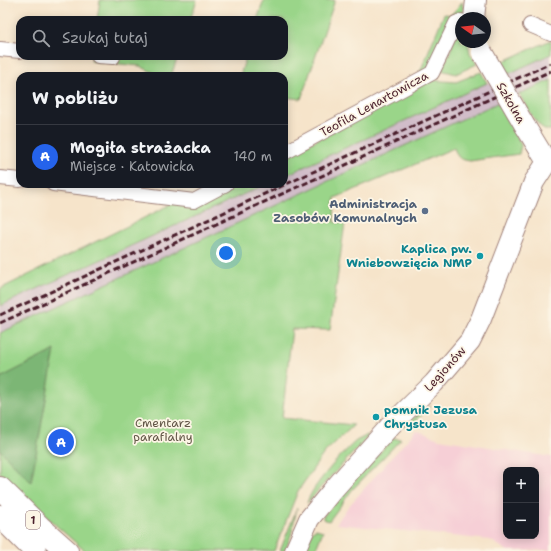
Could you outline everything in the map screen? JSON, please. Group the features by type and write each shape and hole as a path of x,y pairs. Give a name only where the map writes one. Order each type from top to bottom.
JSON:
{"main road":[{"name":"1","path":"0,488 66,551"},
{"name":"1","path":"0,516 35,551"}],"street":[{"name":"Teofila Lenartowicza","path":"288,151 432,72 455,25"},
{"path":"530,25 551,34"},
{"name":"Szkolna","path":"481,48 525,126 549,160"},
{"path":"0,49 16,51"},
{"name":"Legionów","path":"295,551 309,519 332,491 391,425 434,383 470,341 481,319 534,182 549,160"},
{"path":"0,178 16,180"},
{"path":"86,188 194,201 218,188"}],"shaded area":[{"path":"551,54 551,80 0,333 0,306 257,188 288,188 288,174"},
{"path":"416,430 439,439 551,457 551,550 508,551 490,540 336,524 347,508"}],"green space":[{"path":"100,0 197,0 191,16 98,16"},
{"path":"264,0 335,0 301,99 288,97 288,72 241,72 245,60 288,60 288,16 258,16"},
{"path":"462,2 464,12 455,12 455,23 426,72 420,72 444,14 451,15"},
{"path":"455,36 455,48 469,48 470,53 477,64 456,74 441,70 450,52"},
{"path":"551,40 551,54 508,74 502,62"},
{"path":"177,60 172,72 152,72 140,66 91,61"},
{"path":"481,72 487,83 288,174 288,155 430,80 456,82"},
{"path":"551,80 551,130 544,130 534,119 519,94"},
{"name":"Cmentarz parafialny","path":"497,103 513,128 521,145 519,154 470,161 459,158 454,148 335,198 334,222 345,223 330,330 292,329 282,418 354,425 324,453 298,491 274,551 85,551 24,497 0,473 0,333"},
{"path":"220,188 257,188 0,306 0,289 170,205"},
{"path":"55,350 31,482 0,450 0,378"},
{"path":"431,406 409,428 403,425"},
{"path":"367,435 369,436 307,503 321,479 343,453 356,441"},
{"path":"393,438 401,439 352,490 329,521 323,519 323,516"},
{"path":"297,508 291,535 285,551 280,551"},
{"path":"316,529 323,531 315,551 304,551 312,531"}],"railway":[{"path":"288,183 551,63"},
{"path":"0,323 551,71"},
{"path":"0,315 278,188"}],"place":[{"name":"Administracja Zasobów Komunalnych","path":"425,211"},
{"name":"Kaplica pw. Wniebowzięcia NMP","path":"480,256"},
{"name":"pomnik Jezusa Chrystusa","path":"376,417"},
{"name":"Mogiła strażacka","path":"61,442"}]}
